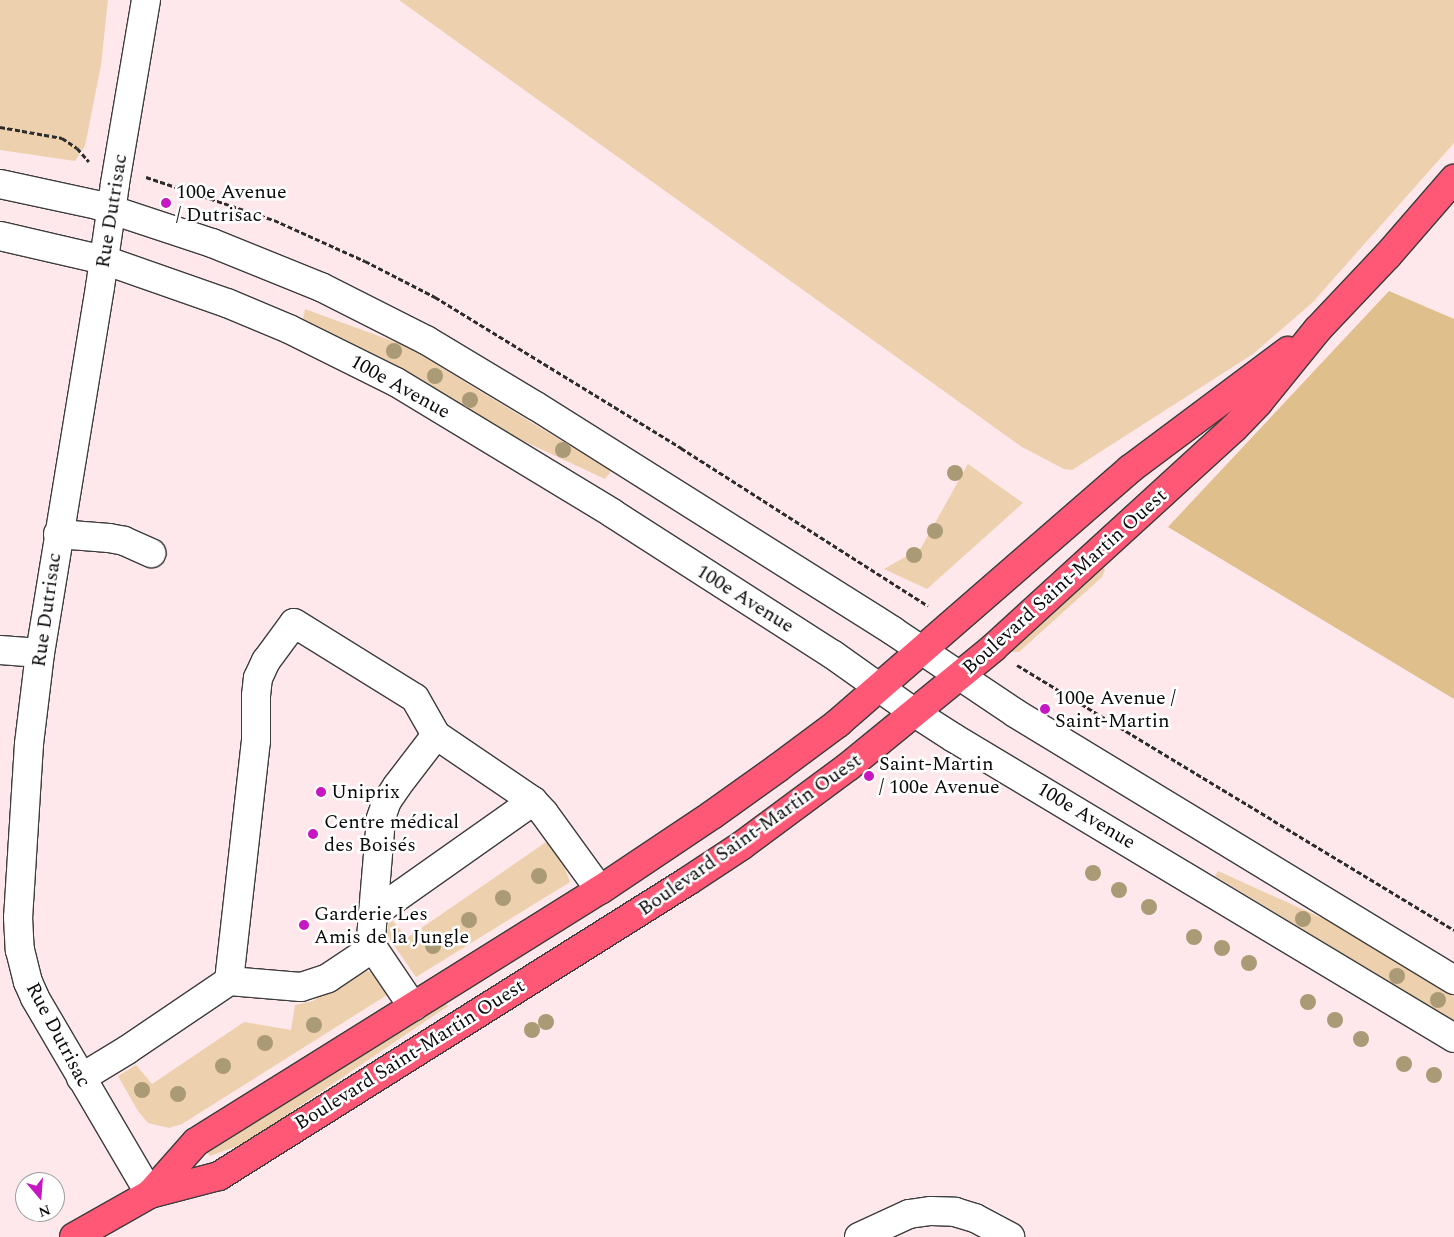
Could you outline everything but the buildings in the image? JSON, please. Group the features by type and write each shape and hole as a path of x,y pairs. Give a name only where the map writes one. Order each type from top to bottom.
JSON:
{"main road":[{"name":"Boulevard Saint-Martin Ouest","path":"74,1237 150,1194 219,1176 741,846 849,766 959,676 1142,514 1234,428 1258,404 1318,329 1388,255 1454,179"},
{"name":"Boulevard Saint-Martin Ouest","path":"150,1194 196,1142 600,890 740,796 838,723 1130,469 1318,329"}],"street":[{"name":"Rue Dutrisac","path":"146,0 40,653 26,784 19,938 25,970 35,998 150,1194"},
{"path":"0,184 111,209 219,246 311,282 426,340 536,406 959,676 1454,980"},
{"name":"100e Avenue","path":"0,236 104,260 264,318 396,382 612,513 832,654 915,713 1454,1038"},
{"path":"58,534 124,541 151,553"},
{"path":"228,981 256,741 258,678 266,661 294,624 415,698 436,735 533,801 550,820 600,890"},
{"path":"0,650 40,653"},
{"path":"413,1007 373,948 371,940 380,818 387,801 397,786 436,735"},
{"path":"374,914 533,801"},
{"path":"81,1078 127,1050 228,981 302,987 328,978 373,948"},
{"path":"859,1237 909,1214 930,1210 955,1212 975,1218 1010,1237"}],"path":[{"path":"0,127 62,138 77,148 89,162"},
{"path":"147,178 274,220 365,261 435,297 681,448 921,602"},
{"path":"1027,672 1454,930"}],"shaded area":[{"path":"0,0 108,0 101,65 85,146 75,161 0,150"},
{"path":"399,0 1454,0 1454,143 1312,303 1253,354 1072,470 1064,469 1022,447"},
{"path":"1389,291 1454,319 1454,699 1168,527"},
{"path":"305,309 406,346 611,471 605,479 517,438 396,365 303,319"},
{"path":"968,464 1023,503 927,589 884,569 921,548"},
{"path":"1102,566 1105,570 1102,577 1019,652 1011,652 1010,648"},
{"path":"549,840 559,852 570,882 416,977 387,935 388,925 392,920 407,938"},
{"path":"1218,871 1335,924 1454,997 1454,1021 1215,876"},
{"path":"365,970 371,972 387,995 182,1124 169,1128 148,1123 138,1111 118,1076 136,1065 152,1084 244,1022 291,1030 295,1005 313,1001 358,971"},
{"path":"443,1000 448,1006 257,1135 240,1145 210,1156 204,1149"}],"place":[{"name":"100e Avenue / Dutrisac","path":"166,203"},
{"name":"100e Avenue / Saint-Martin","path":"1045,709"},
{"name":"Saint-Martin / 100e Avenue","path":"869,776"},
{"name":"Uniprix","path":"321,792"},
{"name":"Centre médical des Boisés","path":"313,834"},
{"name":"Garderie Les Amis de la Jungle","path":"304,925"}]}
